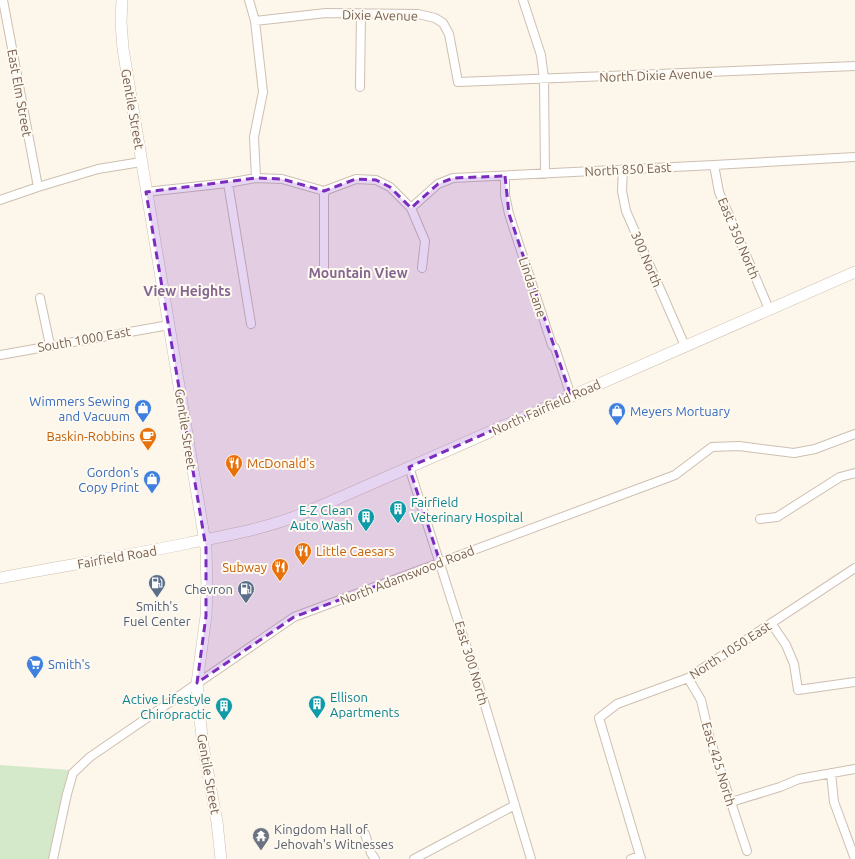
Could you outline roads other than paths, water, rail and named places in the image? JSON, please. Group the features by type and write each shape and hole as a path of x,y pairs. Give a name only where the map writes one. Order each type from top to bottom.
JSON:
{"main road":[{"name":"Gentile Street","path":"122,0 120,22 122,42 204,540 208,589 197,683 203,746 217,822 221,859"},
{"name":"North Fairfield Road","path":"234,534 260,528 295,517 855,272"},
{"name":"Fairfield Road","path":"0,578 234,534"}],"street":[{"name":"East Elm Street","path":"3,0 38,187"},
{"path":"249,0 255,21 263,92 254,137 256,178"},
{"path":"524,0 541,55 544,79 545,174"},
{"name":"Dixie Avenue","path":"255,21 326,13 418,14 435,18 443,23 448,34 458,82"},
{"path":"360,87 361,14"},
{"name":"North Dixie Avenue","path":"458,82 855,66"},
{"name":"North 850 East","path":"411,208 438,184 454,178 855,157"},
{"path":"0,200 98,169 141,162"},
{"name":"East 350 North","path":"714,165 719,192 769,309"},
{"name":"300 North","path":"623,169 622,191 626,211 685,346"},
{"name":"Linda Lane","path":"505,176 505,196 509,214 552,345 555,348 571,396"},
{"path":"146,192 228,183 256,178 282,179 324,191 356,179 376,180 390,187 411,208 425,241 422,268"},
{"path":"228,183 251,324"},
{"path":"324,191 324,274"},
{"path":"40,298 50,345"},
{"name":"South 1000 East","path":"0,355 169,325"},
{"name":"North Adamswood Road","path":"53,859 67,794 73,774 90,757 294,617 675,475 712,447 739,446 794,453 815,450 855,434"},
{"name":"East 300 North","path":"409,467 440,562 531,859"},
{"path":"760,518 778,517 840,477 855,473"},
{"name":"North 1050 East","path":"641,858 599,718 617,704 688,678 855,568"},
{"path":"771,624 786,645 794,664 798,690 855,682"},
{"name":"East 425 North","path":"688,678 701,700 710,739 747,851"},
{"path":"730,802 780,787 799,779 855,770"},
{"path":"831,773 834,802 854,859"},
{"path":"414,859 515,804"},
{"path":"365,834 371,853 375,859"},
{"path":"631,859 641,858"}],"place":[{"name":"Wimmers Sewing and Vacuum","path":"143,423"},
{"name":"Meyers Mortuary","path":"617,426"},
{"name":"Baskin-Robbins","path":"148,451"},
{"name":"McDonald's","path":"234,478"},
{"name":"Gordon's Copy Print","path":"152,494"},
{"name":"Fairfield Veterinary Hospital","path":"398,524"},
{"name":"E-Z Clean Auto Wash","path":"366,532"},
{"name":"Little Caesars","path":"303,566"},
{"name":"Subway","path":"280,582"},
{"name":"Smith's Fuel Center","path":"157,598"},
{"name":"Chevron","path":"246,604"},
{"name":"Smith's","path":"35,679"},
{"name":"Ellison Apartments","path":"317,719"},
{"name":"Active Lifestyle Chiropractic","path":"224,721"},
{"name":"Kingdom Hall of Jehovah's Witnesses","path":"261,851"}],"district":[{"name":"Mountain View","path":"358,273"},
{"name":"View Heights","path":"187,291"}]}
